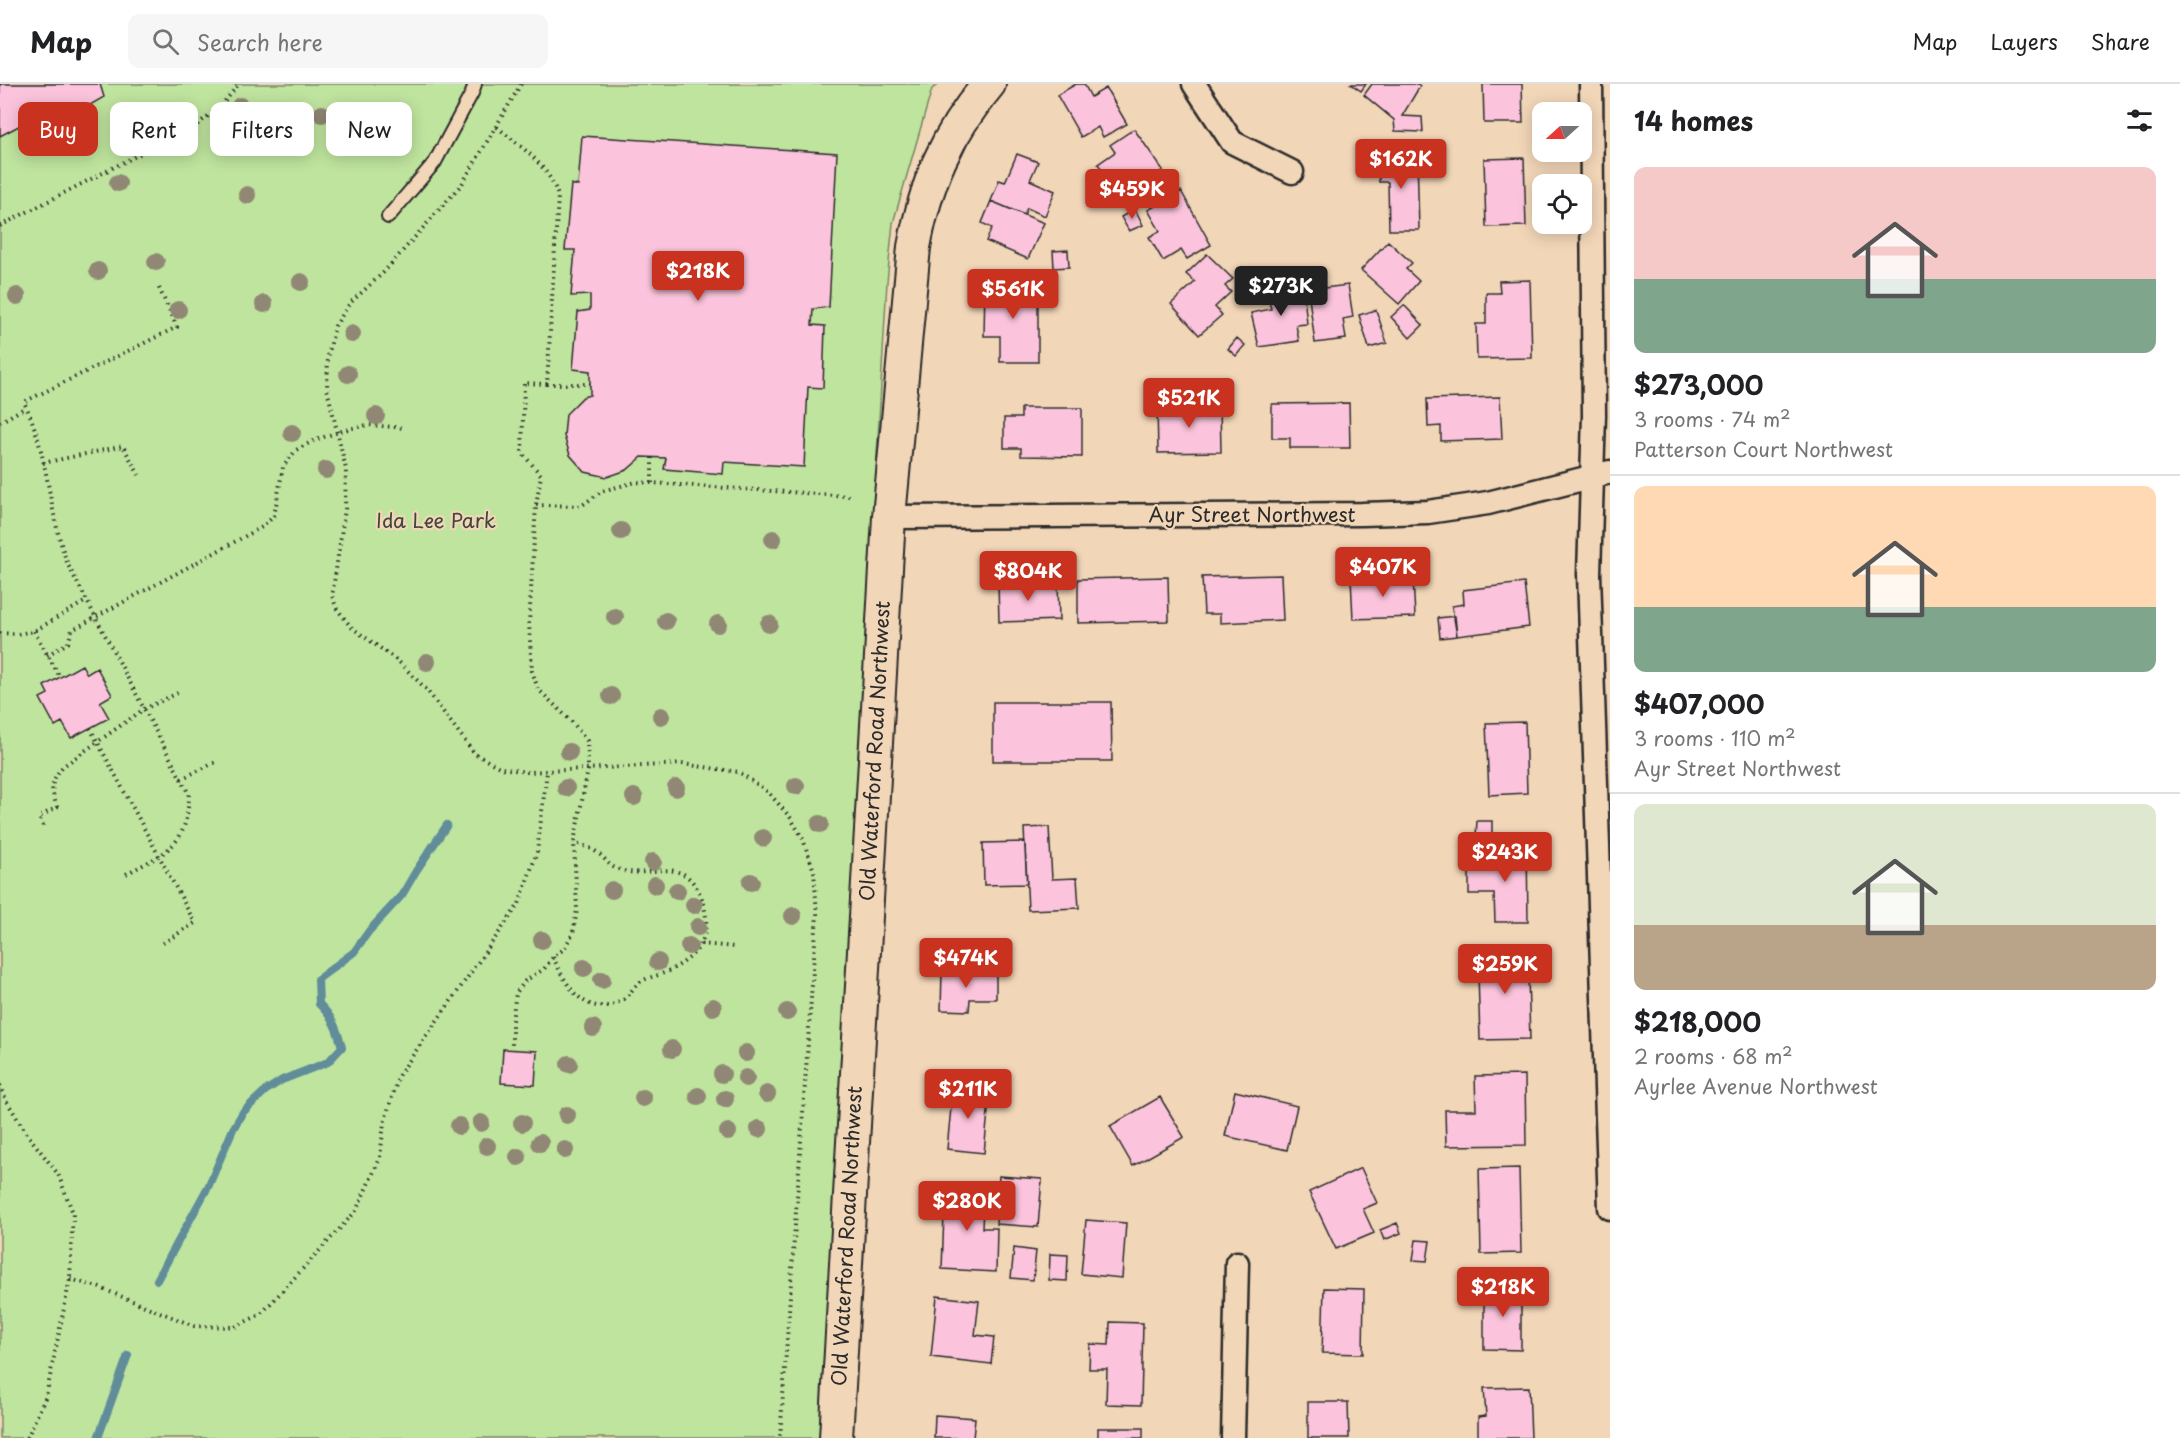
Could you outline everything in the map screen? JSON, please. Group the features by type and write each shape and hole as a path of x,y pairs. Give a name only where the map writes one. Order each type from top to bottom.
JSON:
{"street":[{"name":"Old Waterford Road Northwest","path":"836,1438 889,517 914,247 921,211 931,180 948,142 969,108 989,84"},
{"path":"1194,84 1232,142 1292,172"},
{"path":"1591,84 1594,415 1601,475 1589,574 1610,1208"},
{"name":"Ayr Street Northwest","path":"889,517 1428,512 1488,503 1601,475"},
{"path":"1233,1438 1237,1263"}],"lane":[{"path":"388,217 435,162 475,84"}],"path":[{"path":"0,226 198,124 220,107 239,84"},
{"path":"521,84 462,184 383,273 350,303 335,326 328,356 327,388 346,469 345,508 332,596 337,609 351,627 398,661 426,689 475,754 501,768 527,772 682,764 739,772 768,792 790,817 803,839 814,871 817,914 780,1438"},
{"path":"497,127 546,170 555,184 558,196 547,384"},
{"path":"126,874 174,846 183,834 189,794 86,601 61,546 32,420 24,402 177,327 159,288"},
{"path":"512,1044 516,993 525,981 544,969 553,957 564,950 573,933 577,910 574,842 588,770 587,741 573,723 538,689 532,671 530,624 536,505 541,474 522,453 524,383 590,384"},
{"path":"0,422 26,407"},
{"path":"47,655 68,643 72,630 262,527 274,516 283,467 296,450 338,431 368,425 405,428"},
{"path":"43,464 123,446 139,475"},
{"path":"652,457 652,483"},
{"path":"536,505 581,506 602,491 636,482 849,496"},
{"path":"0,633 18,634 34,631 86,601"},
{"path":"34,631 60,678"},
{"path":"43,826 39,817 57,807 52,790 53,779 62,767 144,709 180,692"},
{"path":"90,728 195,923 163,943"},
{"path":"181,779 218,761"},
{"path":"70,1279 98,1287 194,1326 235,1327 261,1314 356,1211 380,1158 384,1123 399,1075 519,904 537,852 547,771"},
{"path":"553,957 566,984 583,1001 598,1006 624,999 633,987 642,981 691,958 702,944 707,927 707,914 701,894 684,874 661,869 631,872 611,867 595,851 574,842"},
{"path":"702,944 735,947"},
{"path":"0,1085 6,1100 27,1134 58,1174 73,1214 70,1279 46,1396 27,1438"}],"green space":[{"name":"Ida Lee Park","path":"0,84 939,84 932,89 893,223 887,282 820,1438 0,1438"}],"building":[{"path":"0,84 100,84 104,97 95,102 18,102 18,126 0,136"},
{"path":"1076,84 1084,84 1091,97 1106,88 1127,124 1103,137 1098,127 1081,137 1057,95"},
{"path":"1351,84 1366,84 1361,91"},
{"path":"1372,84 1418,84 1420,86 1402,116 1422,117 1423,132 1395,131 1394,120 1364,95"},
{"path":"1483,84 1522,84 1523,123 1484,123"},
{"path":"1134,129 1163,170 1140,186 1133,175 1115,188 1098,164 1115,152 1110,145"},
{"path":"582,136 837,153 829,307 813,309 812,325 825,326 823,388 808,387 804,467 724,462 723,474 664,469 666,458 642,457 627,470 607,477 585,472 570,455 564,436 566,414 583,397 590,395 590,371 573,369 578,312 590,310 590,295 571,296 575,250 565,250 571,184 578,186"},
{"path":"1017,154 1038,162 1030,180 1055,191 1045,216 1027,208 1024,215 991,201 999,180 1005,182"},
{"path":"1417,154 1419,230 1389,230 1388,182 1379,182 1379,155"},
{"path":"1524,158 1526,226 1486,227 1484,159"},
{"path":"1181,191 1211,245 1187,259 1181,250 1163,261 1149,237 1160,231 1148,210"},
{"path":"991,201 1044,223 1028,259 986,241 992,228 982,223"},
{"path":"1135,209 1143,225 1129,231 1121,217"},
{"path":"1388,241 1412,263 1406,269 1419,281 1399,304 1361,270"},
{"path":"1068,250 1069,267 1054,268 1053,251"},
{"path":"1207,254 1233,279 1225,286 1231,292 1215,307 1222,315 1199,335 1171,304 1195,282 1186,274"},
{"path":"1530,280 1532,358 1477,359 1476,324 1486,324 1486,293 1500,293 1499,281"},
{"path":"985,283 1038,284 1038,362 1000,362 1000,336 984,336"},
{"path":"1348,285 1353,317 1343,319 1346,339 1315,343 1308,290"},
{"path":"1303,286 1307,324 1296,325 1299,341 1259,347 1251,313 1271,309 1266,290"},
{"path":"1404,305 1423,325 1410,338 1391,317"},
{"path":"1376,310 1387,343 1369,348 1359,315"},
{"path":"1237,338 1245,345 1236,356 1228,349"},
{"path":"1500,397 1502,439 1441,441 1441,426 1428,427 1427,399"},
{"path":"1349,403 1350,448 1290,448 1290,438 1272,438 1272,404"},
{"path":"1220,404 1221,452 1158,453 1157,406"},
{"path":"1021,408 1082,408 1082,457 1021,456 1021,448 1004,448 1004,418 1021,418"},
{"path":"1281,575 1283,620 1220,623 1220,614 1204,614 1202,577"},
{"path":"1413,576 1415,617 1353,619 1351,578"},
{"path":"1168,577 1169,621 1078,623 1078,579"},
{"path":"1058,582 1059,620 999,622 998,583"},
{"path":"1524,583 1529,627 1457,636 1452,606 1464,604 1463,590"},
{"path":"1455,616 1457,636 1440,638 1438,618"},
{"path":"82,665 87,674 97,668 112,695 100,702 109,718 71,738 62,722 55,726 40,698 48,694 44,686"},
{"path":"993,702 1111,702 1112,761 993,761"},
{"path":"1525,722 1527,793 1489,795 1486,723"},
{"path":"1477,821 1492,821 1492,837 1476,836"},
{"path":"1049,827 1052,879 1077,878 1079,908 1028,910 1024,828"},
{"path":"1025,842 1027,884 984,885 983,843"},
{"path":"1527,844 1528,922 1495,922 1494,894 1469,894 1469,870 1494,870 1494,845"},
{"path":"1527,945 1530,1039 1480,1040 1478,974 1491,974 1491,946"},
{"path":"942,971 996,973 996,999 970,999 969,1011 941,1010"},
{"path":"503,1049 537,1051 535,1085 501,1083"},
{"path":"1525,1075 1526,1145 1446,1146 1445,1110 1476,1110 1475,1076"},
{"path":"953,1087 990,1091 984,1153 947,1149"},
{"path":"1235,1091 1297,1106 1287,1150 1225,1136"},
{"path":"1160,1097 1184,1137 1133,1166 1110,1126"},
{"path":"1361,1168 1377,1203 1363,1209 1374,1233 1336,1249 1309,1192"},
{"path":"1519,1168 1521,1253 1481,1254 1479,1169"},
{"path":"999,1176 1042,1179 1038,1227 996,1224"},
{"path":"945,1186 984,1188 982,1228 997,1228 996,1272 942,1269"},
{"path":"1086,1220 1126,1223 1122,1278 1081,1274"},
{"path":"1397,1223 1401,1233 1384,1240 1380,1230"},
{"path":"1416,1240 1430,1241 1427,1261 1413,1260"},
{"path":"1014,1248 1036,1251 1033,1280 1011,1278"},
{"path":"1050,1254 1068,1255 1067,1281 1049,1280"},
{"path":"1484,1287 1521,1287 1521,1350 1484,1349"},
{"path":"1324,1288 1364,1289 1363,1354 1322,1353"},
{"path":"937,1296 979,1301 975,1335 994,1337 991,1364 931,1357"},
{"path":"1110,1322 1143,1323 1141,1405 1106,1404 1107,1369 1089,1369 1090,1344 1109,1345"},
{"path":"1529,1387 1531,1438 1478,1438 1478,1417 1486,1416 1484,1388"},
{"path":"1308,1402 1348,1402 1349,1438 1308,1438"},
{"path":"935,1415 975,1418 973,1438 934,1438"},
{"path":"1098,1428 1143,1428 1143,1438 1098,1438"}],"waterway":[{"path":"157,1280 209,1185 233,1129 243,1112 265,1091 282,1080 328,1062 342,1047 334,1023 319,1004 318,979 354,952 369,931 402,895 447,825"},
{"path":"98,1438 128,1355"}]}
